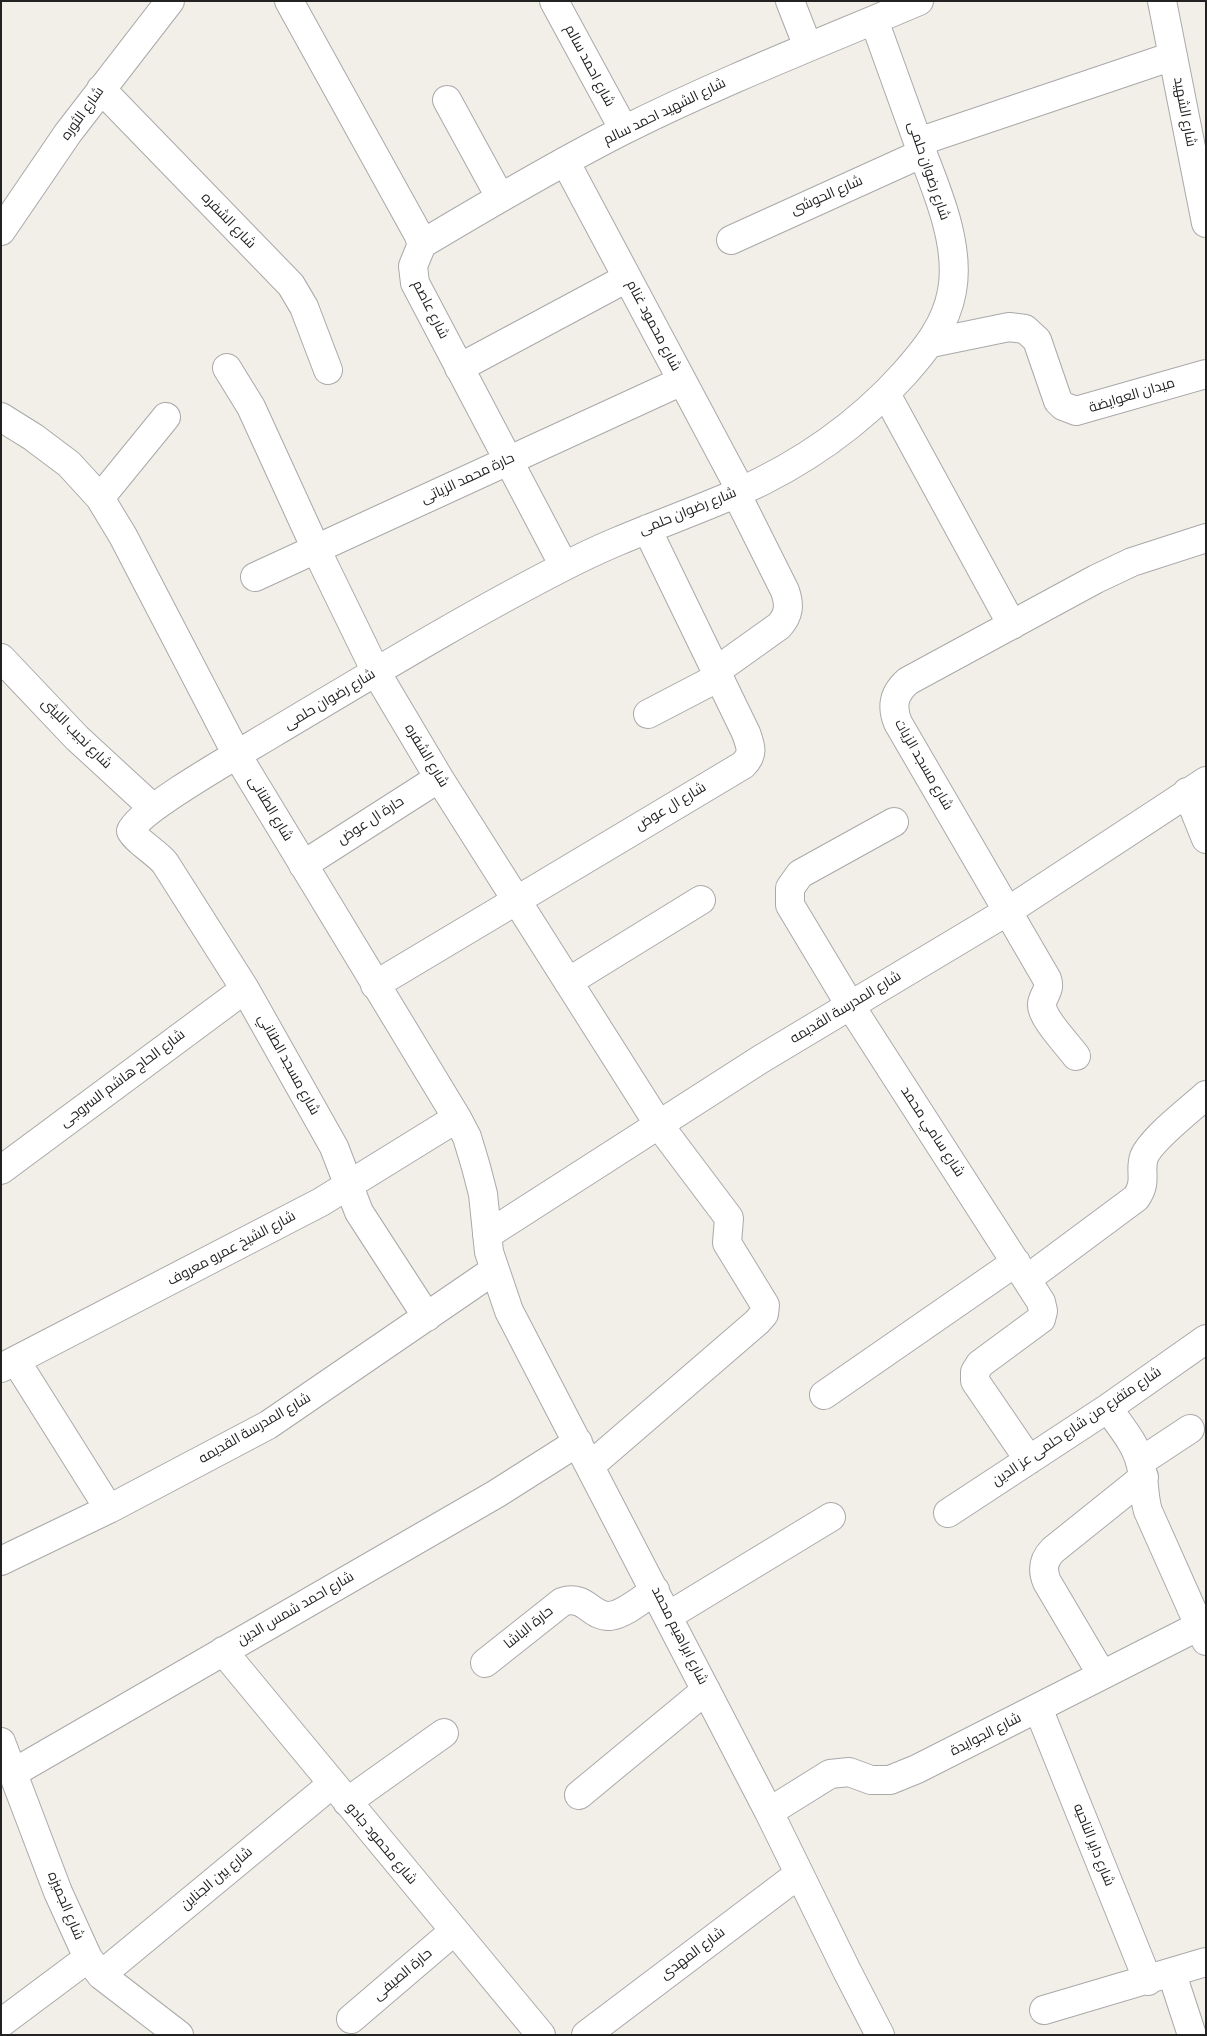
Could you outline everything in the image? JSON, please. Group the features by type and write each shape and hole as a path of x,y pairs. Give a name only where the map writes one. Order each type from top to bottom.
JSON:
{"street":[{"name":"شارع الثوره","path":"1,231 68,132 170,1"},
{"path":"288,1 422,244"},
{"name":"شارع احمد سالم","path":"554,1 624,130"},
{"path":"790,1 808,47"},
{"name":"شارع الشهيد احمد سالم","path":"422,244 500,197 624,130 808,47 919,1"},
{"name":"شارع الشهيد","path":"1162,1 1206,224"},
{"name":"شارع رضوان حلمى","path":"132,827 153,808 237,755 376,672 564,566 738,492 808,455 862,417 886,394 931,343 947,309 952,291 954,265 943,207 874,20"},
{"name":"شارع الحوشى","path":"731,240 920,147 1173,56"},
{"name":"شارع الشفره","path":"101,89 291,286 304,307 328,370"},
{"path":"447,100 500,197"},
{"name":"شارع محمود غنام","path":"566,161 682,381 738,492 785,592 789,606 784,620 779,626 717,674"},
{"name":"شارع عاصم","path":"422,244 413,266 415,283 564,566"},
{"path":"459,368 627,278"},
{"name":"ميدان العوايضة","path":"931,343 1009,327 1025,329 1037,340 1058,401 1063,406 1076,411 1206,374"},
{"name":"شارع الشفره","path":"227,368 251,407 316,549 376,672 439,778 659,1125 729,1218 727,1243 764,1301 764,1314 590,1466"},
{"name":"حارة محمد الزياتى","path":"255,577 682,381"},
{"path":"886,394 1012,625"},
{"name":"شارع الطنانى","path":"1,417 33,437 69,464 100,498 124,536 237,755 457,1118 466,1137 483,1194 487,1235"},
{"path":"100,498 166,417"},
{"name":"شارع ال عوض","path":"375,985 743,764 749,758 751,746 746,733 647,530"},
{"name":"شارع مسجد الزيات","path":"1076,1056 1043,1014 1042,1004 1048,990 1047,978 898,723 894,705 900,687 908,681 1115,569 1206,538"},
{"name":"شارع نجيب الليثى","path":"1,658 77,738 153,808"},
{"path":"648,714 717,674"},
{"name":"حارة ال عوض","path":"303,865 439,778"},
{"path":"1196,786 1206,839"},
{"name":"شارع المدرسة القديمه","path":"487,1235 850,1005 1008,911 1196,786"},
{"name":"شارع سامي محمد","path":"894,822 800,874 790,888 790,905 850,1005 1042,1302 1043,1311 1041,1319 980,1364 975,1372 975,1381 1029,1460"},
{"name":"شارع مسجد الطناني","path":"132,827 131,832 134,836 156,852 165,863 245,989 334,1146 347,1186 376,1240 427,1317"},
{"path":"568,982 702,900"},
{"name":"شارع الحاج هاشم السروجى","path":"1,1170 245,989"},
{"path":"824,1395 1136,1198 1144,1183 1142,1166 1149,1148 1206,1095"},
{"name":"شارع الشيخ عمرو معروف","path":"5,1366 252,1240 347,1186 457,1118"},
{"name":"شارع ابراهيم محمد","path":"487,1235 494,1271 509,1311 769,1812 880,2035"},
{"name":"شارع المدرسة القديمه","path":"1,1561 109,1509 268,1425 494,1271"},
{"name":"شارع متفرع من شارع حلمى عز الدين","path":"948,1513 1108,1408 1206,1339"},
{"path":"5,1366 109,1509"},
{"path":"1108,1408 1137,1452 1142,1470 1145,1501 1148,1511 1202,1634"},
{"path":"1102,1675 1047,1582 1043,1569 1044,1561 1053,1550 1190,1429"},
{"name":"شارع احمد شمس الدين","path":"13,1773 496,1494 578,1442"},
{"path":"668,1616 831,1517"},
{"name":"حارة الباشا","path":"485,1663 562,1602 568,1600 581,1601 600,1615 608,1616 624,1611 655,1590"},
{"name":"شارع الجوايدة","path":"769,1812 830,1774 849,1772 871,1780 890,1780 918,1769 1102,1675 1202,1634"},
{"name":"شارع محمود جادو","path":"223,1651 541,2035"},
{"path":"579,1795 706,1690"},
{"name":"شارع داير الناحيه","path":"1038,1708 1160,1977 1192,2035"},
{"name":"شارع بين الجناين","path":"1,2023 95,1966 339,1793 444,1733"},
{"name":"شارع الجميزه","path":"1,1742 61,1900 95,1966 179,2035"},
{"name":"شارع المهدى","path":"586,2035 799,1874"},
{"name":"حارة الصيفى","path":"351,2019 454,1931"},
{"path":"1044,2010 1206,1962"}]}
